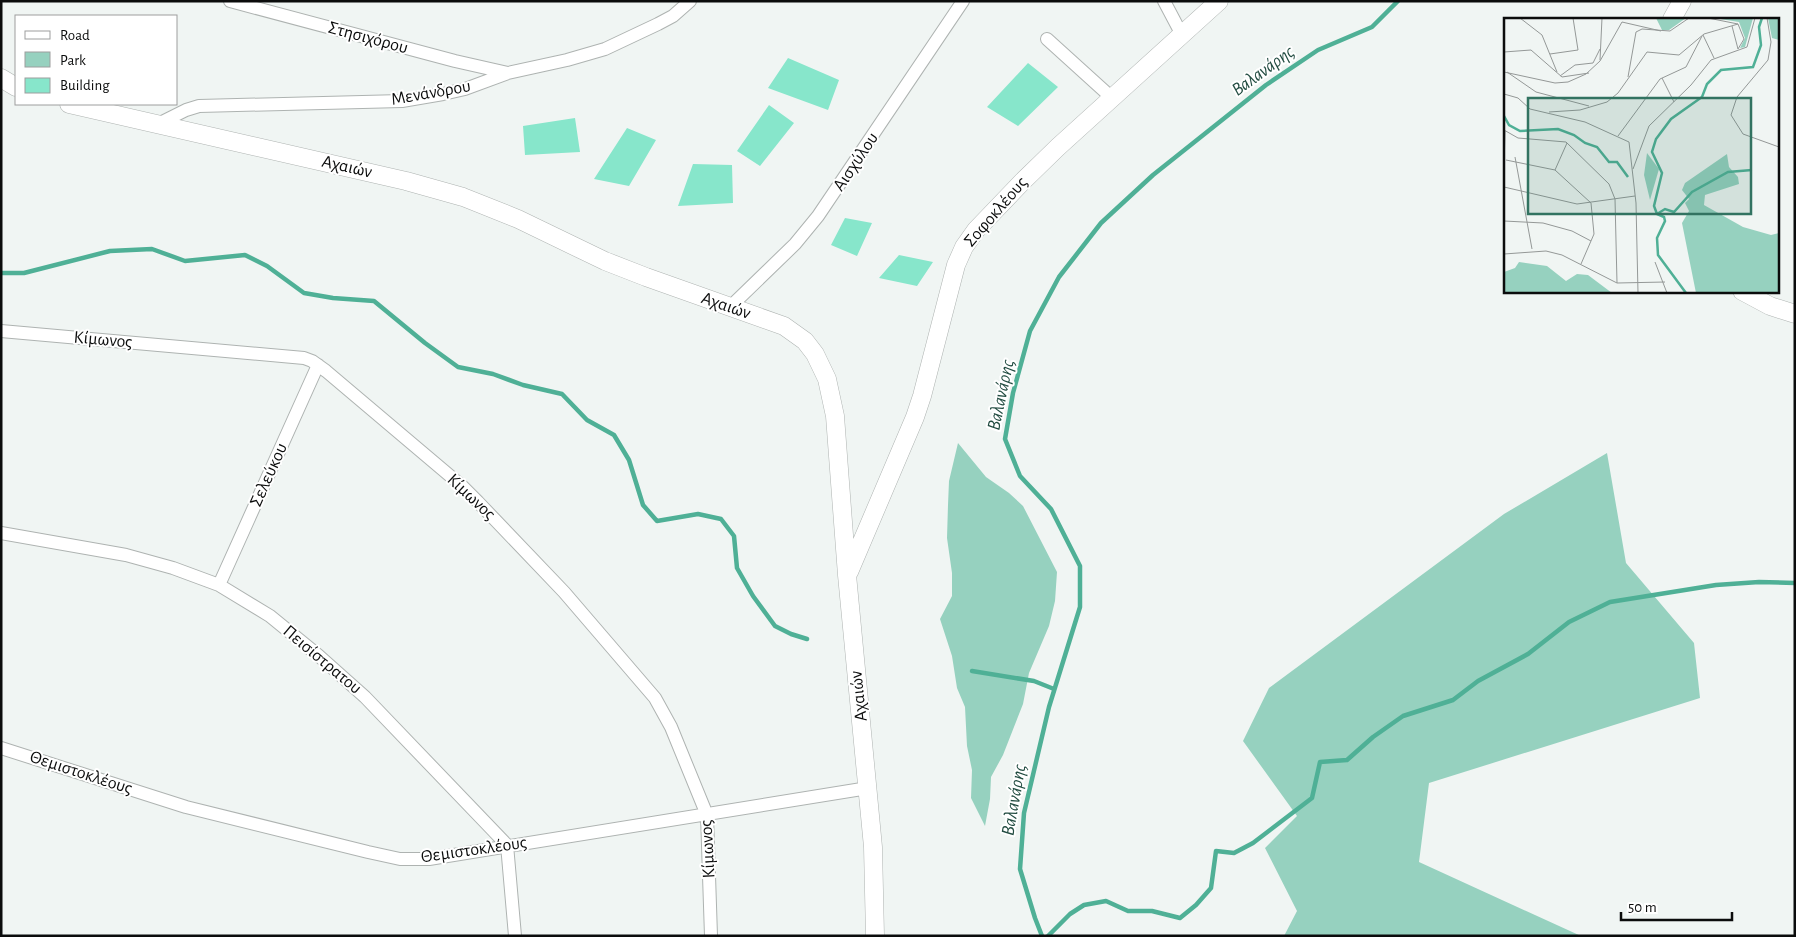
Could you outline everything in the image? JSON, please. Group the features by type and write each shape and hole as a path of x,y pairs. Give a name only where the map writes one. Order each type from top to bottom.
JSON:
{"main road":[{"name":"Σοφοκλέους","path":"847,575 915,417 953,275 964,247 986,218 1022,182 1111,97 1219,1"},
{"path":"1673,18 1682,1"},
{"path":"1,78 15,86"},
{"name":"Αχαιών","path":"73,105 406,181 463,197 518,219 646,277 771,322 791,331 810,346 820,362 830,387 835,416 847,575 873,847 875,936"},
{"path":"1744,292 1764,303 1795,314"}],"street":[{"name":"Στησιχόρου","path":"230,1 436,56 508,73"},
{"name":"Μενάνδρου","path":"158,124 186,110 199,106 402,101 466,89 508,73 536,65 567,60 605,49 673,16 690,1"},
{"name":"Αισχύλου","path":"730,307 799,240 818,216 963,1"},
{"path":"1164,1 1182,35"},
{"path":"1047,39 1111,97"},
{"name":"Κίμωνος","path":"1,332 296,356 312,361 473,496 564,592 663,710 707,815 711,936"},
{"name":"Σελεύκου","path":"219,584 318,365"},
{"name":"Πεισίστρατου","path":"1,533 126,556 173,568 219,584 270,616 365,697 507,845"},
{"name":"Θεμιστοκλέους","path":"1,748 186,807 400,859 429,859 868,788"},
{"path":"507,845 515,936"}],"green space":[{"path":"958,443 986,477 1009,493 1023,506 1057,572 1055,601 1049,626 1029,673 1023,704 1003,755 991,777 990,799 985,826 971,798 972,770 967,746 965,707 957,688 952,656 940,619 952,596 952,573 947,538 948,505 949,481"},
{"path":"1607,453 1626,563 1694,643 1700,698 1429,783 1419,862 1581,936 1284,936 1297,911 1265,848 1297,816 1243,741 1269,688 1504,514"}],"building":[{"path":"788,58 839,80 828,110 768,88"},
{"path":"1028,63 1058,87 1018,126 987,107"},
{"path":"769,105 794,123 760,166 737,151"},
{"path":"575,118 580,152 525,155 523,126"},
{"path":"627,128 656,140 629,186 594,179"},
{"path":"693,164 732,165 733,203 678,206"},
{"path":"845,218 872,223 857,256 831,245"},
{"path":"899,255 933,262 917,286 879,278"}],"waterway":[{"name":"Βαλανάρης","path":"1042,936 1020,869 1024,813 1049,707 1080,607 1080,566 1051,509 1020,476 1005,439 1013,393 1030,331 1059,277 1101,223 1153,175 1266,85 1318,50 1372,27 1398,1"},
{"path":"1,273 24,273 110,251 152,249 185,261 245,255 267,266 304,293 333,298 374,301 425,343 458,367 493,374 523,385 562,394 587,420 614,435 629,460 643,505 657,521 698,514 721,519 734,536 737,568 753,596 775,626 807,639"},
{"path":"1048,936 1070,914 1084,905 1106,901 1128,911 1152,911 1180,918 1196,905 1211,888 1216,851 1234,853 1253,843 1312,798 1320,762 1347,760 1373,737 1403,716 1453,700 1478,681 1528,654 1569,622 1610,602 1716,585 1759,582 1795,583"},
{"path":"972,671 1034,681 1054,689"}]}
